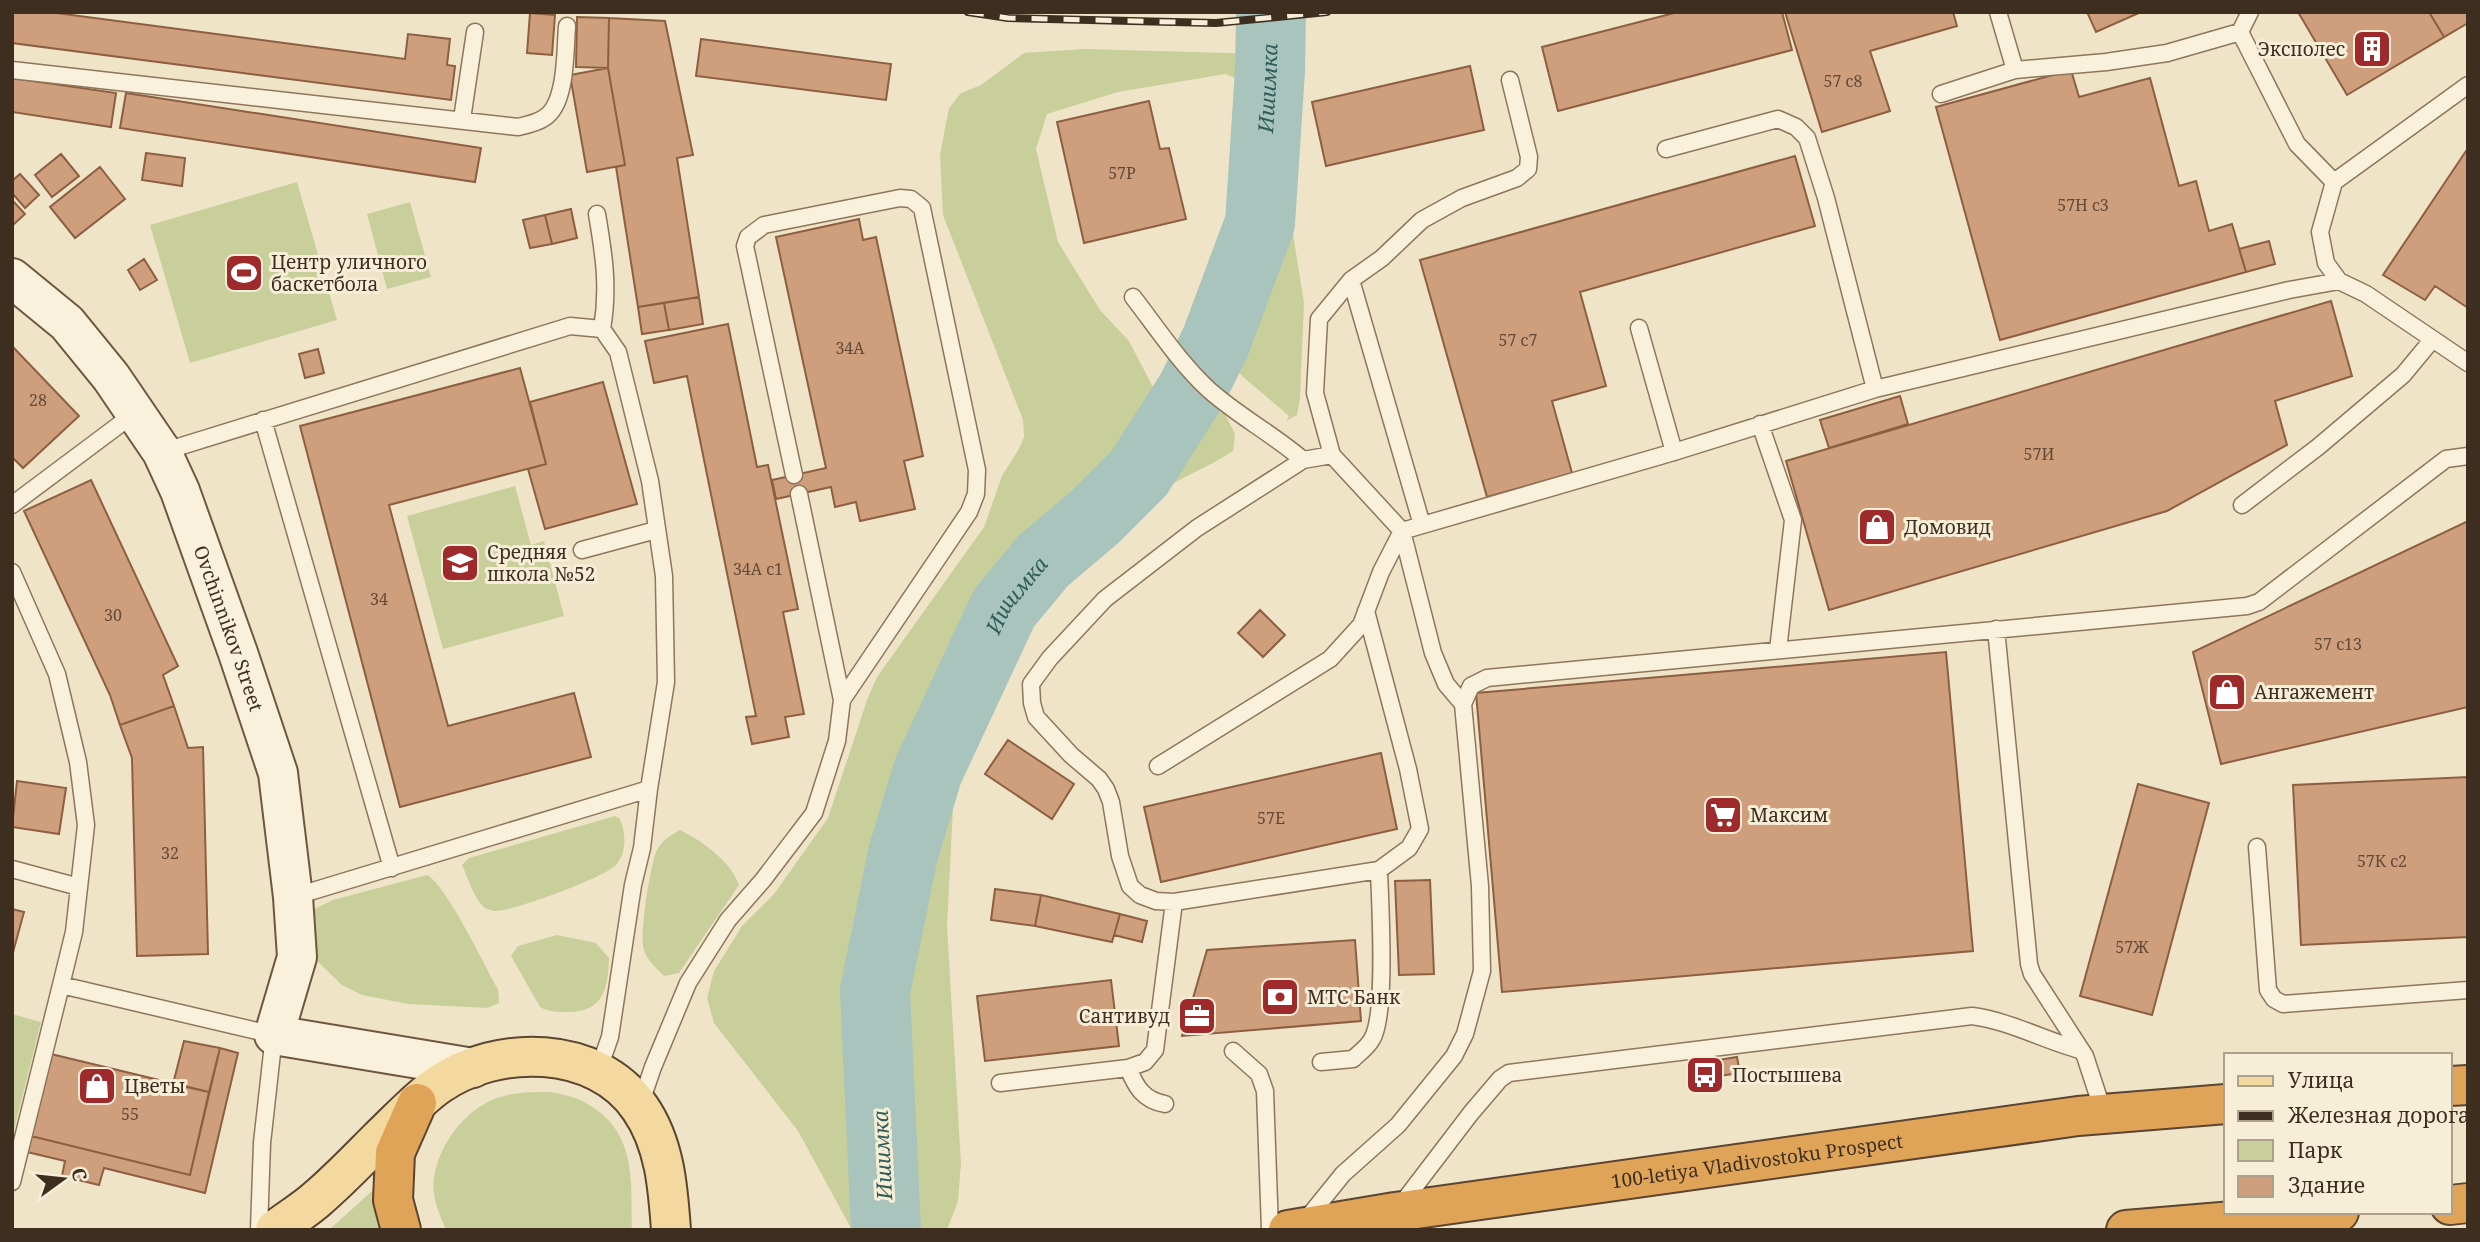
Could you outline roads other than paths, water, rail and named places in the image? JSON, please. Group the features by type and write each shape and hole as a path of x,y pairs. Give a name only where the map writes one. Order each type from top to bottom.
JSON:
{"highway":[{"path":"401,1230 393,1200 395,1153 417,1103"},
{"name":"100-letiya Vladivostoku Prospect","path":"1286,1229 2104,1114 2224,1104"},
{"path":"2126,1230 2315,1214"}],"main road":[{"path":"275,1230 317,1199 439,1084 473,1068 510,1058 544,1055 576,1061 598,1070 639,1107 658,1143 668,1184 671,1230"}],"street":[{"name":"Ovchinnikov Street","path":"12,278 67,323 111,377 162,452 180,491 238,653 278,773 293,897 297,957 274,1035"},
{"path":"274,1035 473,1068"}],"lane":[{"path":"1998,12 2015,70"},
{"path":"1941,94 2015,70 2106,62 2167,53 2240,32 2250,12"},
{"path":"12,70 518,127 546,118 556,106 562,88 567,26"},
{"path":"463,119 475,32"},
{"path":"2240,32 2297,144 2333,182"},
{"path":"1463,704 1446,684 1433,653 1402,531 1332,455 1315,393 1320,319 1351,280 1382,258 1422,220 1462,198 1517,178 1528,169 1529,157 1510,80"},
{"path":"2468,85 2333,182 2320,232 2326,264 2339,281 2365,294 2468,363"},
{"path":"1666,149 1778,118 1796,127 1807,138 1826,198 1875,389"},
{"path":"794,475 746,246 748,237 764,225 900,198 911,199 922,208 977,470 976,494 969,512 842,700"},
{"path":"597,214 604,255 607,301 602,329 618,352 650,481 664,576 666,682 642,848 633,885 610,1037 598,1070"},
{"path":"1351,280 1422,525"},
{"path":"1158,766 1330,659 1361,625 1381,572 1402,531 1674,452 1875,389 2276,293 2339,281"},
{"path":"1133,297 1178,357 1207,388 1247,421 1287,446 1303,460"},
{"path":"162,452 570,326 602,329"},
{"path":"1639,328 1674,452"},
{"path":"2242,505 2318,447 2403,375 2432,340"},
{"path":"12,505 135,413"},
{"path":"263,420 392,868"},
{"path":"1760,424 1793,520 1778,650"},
{"path":"1332,455 1303,460 1197,528 1105,599 1050,658 1031,684 1036,717 1106,789 1111,802 1120,856 1130,886 1140,895 1156,901 1174,902 1379,870 1409,848 1420,830 1408,769 1366,611"},
{"path":"1286,1229 1398,1125 1454,1056 1465,1034 1482,971 1480,886 1463,704 1471,686 1487,678 2247,606 2259,602 2446,459 2468,456"},
{"path":"639,1107 688,983 728,920 763,880 814,813 837,741 842,700 799,494"},
{"path":"582,550 656,530"},
{"path":"12,572 57,674 78,762 86,825 74,932 12,1182"},
{"path":"1996,629 2029,964 2032,974 2085,1056 2104,1114"},
{"path":"293,897 649,789"},
{"path":"2257,847 2268,990 2274,999 2283,1003 2468,990"},
{"path":"12,869 79,887"},
{"path":"1321,1062 1353,1059 1372,1040 1379,1004 1379,870"},
{"path":"1000,1083 1128,1068 1144,1062 1155,1050 1174,902"},
{"path":"61,985 274,1035 261,1143 259,1230"},
{"path":"1395,1212 1471,1113 1500,1079 1509,1073 1972,1016 1998,1019 2050,1042 2080,1050"},
{"path":"1233,1051 1259,1074 1265,1091 1286,1229"},
{"path":"1128,1068 1135,1086 1143,1096 1164,1104"}],"waterway":[{"name":"Ишимка","path":"886,1230 875,991 903,854 928,771 1004,608 1043,561 1096,516 1139,473 1192,390 1216,341 1260,223 1271,12"}],"railway":[{"path":"968,12 1008,18 1216,23 1327,12"}],"place":[{"name":"Эксполес","path":"2372,49"},
{"name":"Центр уличного баскетбола","path":"244,273"},
{"name":"Домовид","path":"1877,527"},
{"name":"Средняя школа №52","path":"460,563"},
{"name":"Ангажемент","path":"2227,692"},
{"name":"Максим","path":"1723,815"},
{"name":"МТС Банк","path":"1280,997"},
{"name":"Сантивуд","path":"1197,1016"},
{"name":"Постышева","path":"1705,1075"},
{"name":"Цветы","path":"97,1086"}]}
